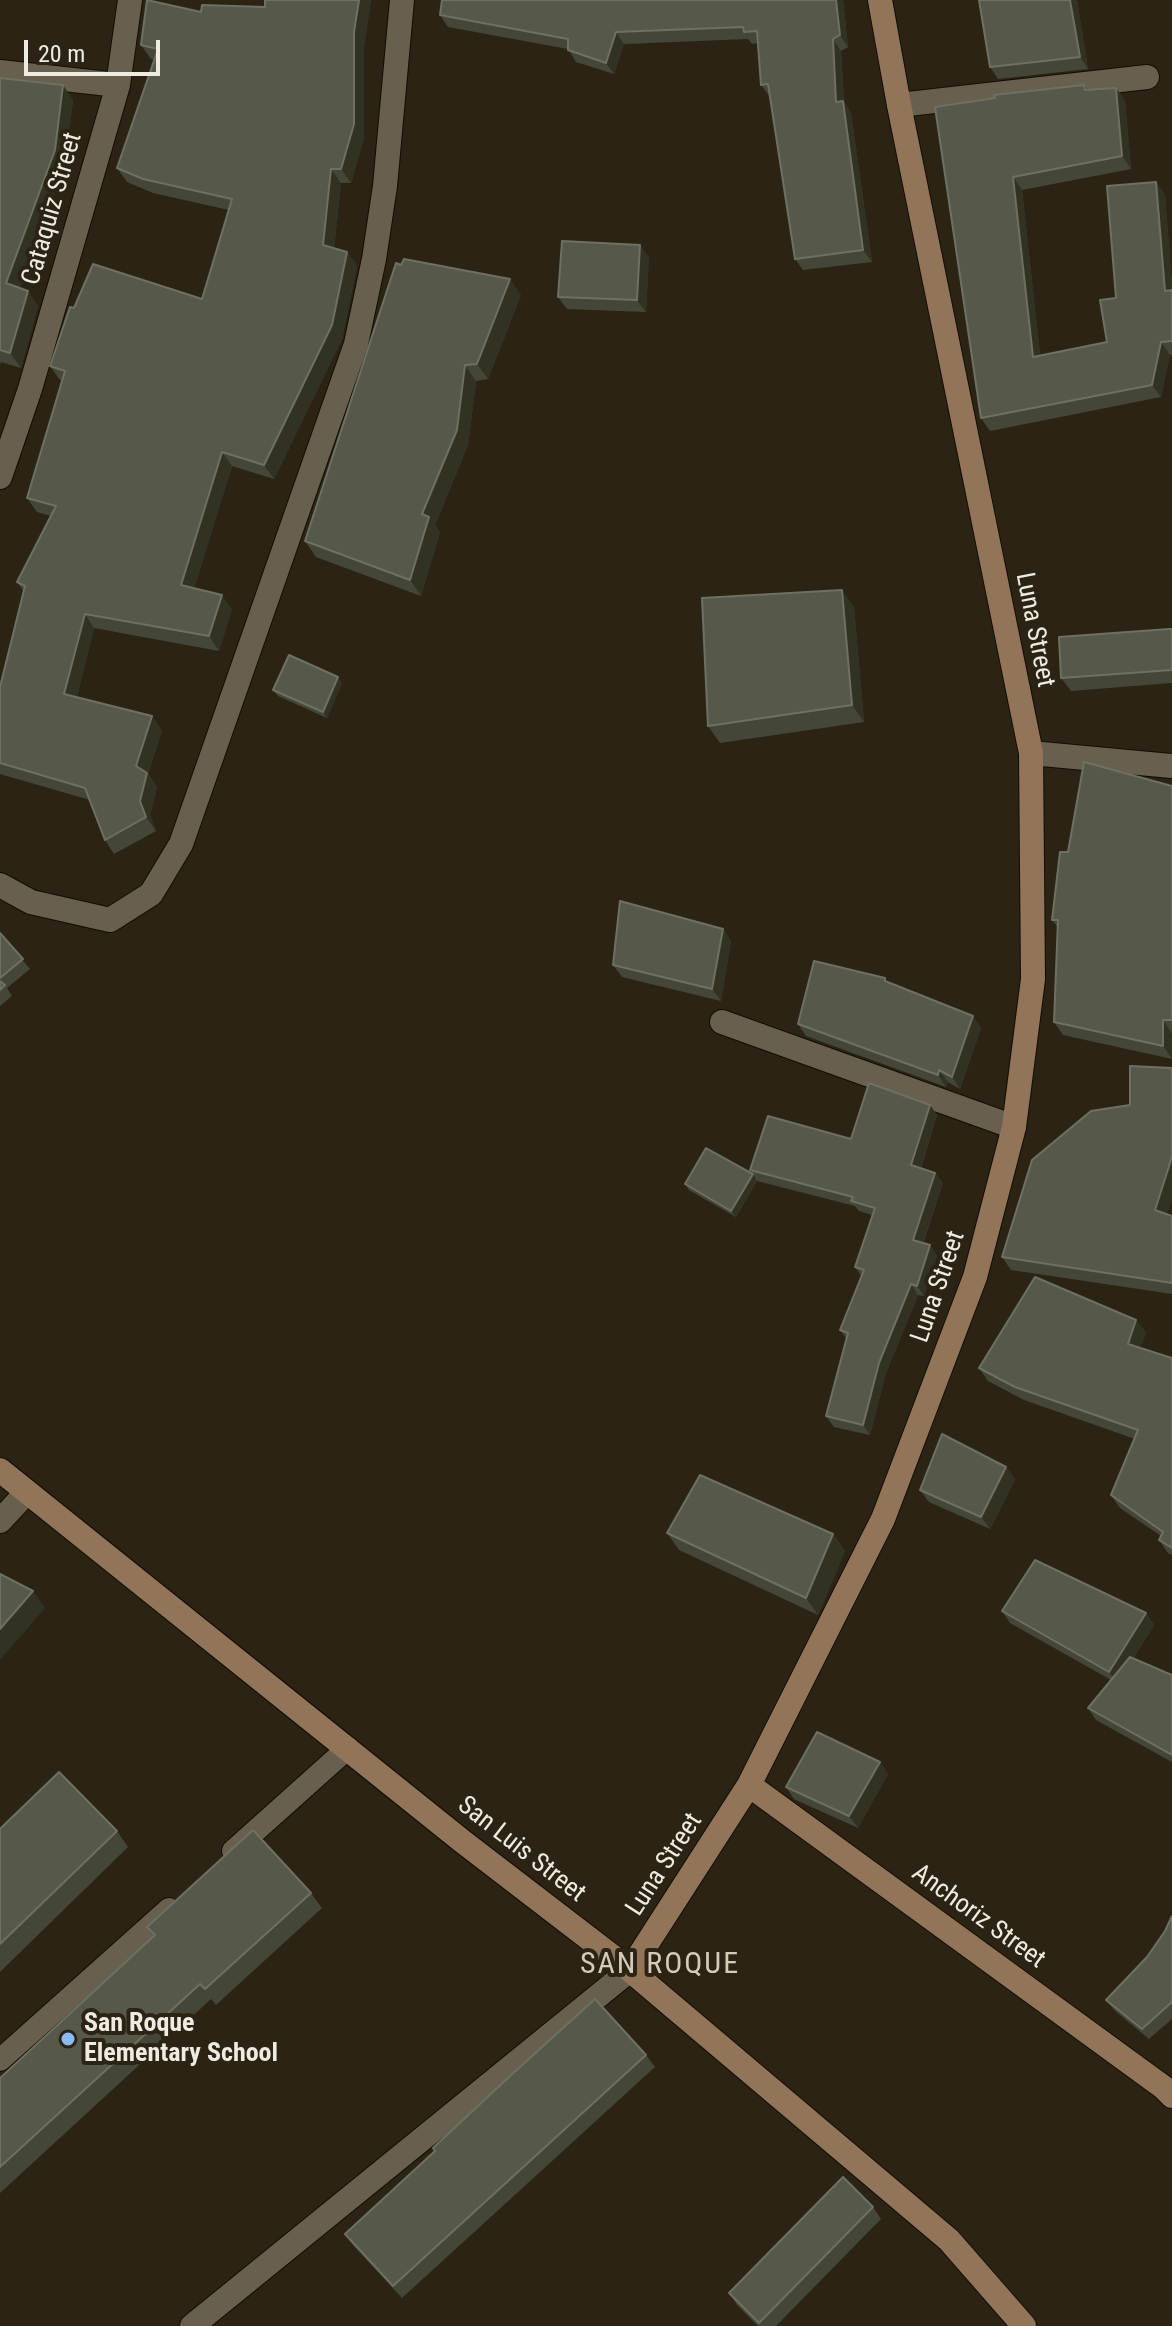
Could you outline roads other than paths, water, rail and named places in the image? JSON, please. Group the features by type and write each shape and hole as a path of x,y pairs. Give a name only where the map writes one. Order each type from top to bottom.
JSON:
{"street":[{"name":"Cataquiz Street","path":"0,477 30,389 118,85 130,0"},
{"path":"0,885 31,902 110,920 151,894 181,844 356,344 385,186 402,0"},
{"name":"Luna Street","path":"192,2326 630,1970 749,1785 883,1519 975,1277 1014,1127 1033,979 1031,753 880,0"},
{"path":"0,72 118,85"},
{"path":"899,105 1147,77"},
{"path":"1031,753 1172,766"},
{"path":"722,1022 1014,1127"},
{"name":"San Luis Street","path":"0,1470 462,1841 630,1970 949,2240 1024,2326"},
{"path":"0,1521 27,1492"},
{"name":"Anchoriz Street","path":"749,1785 1169,2086"}],"lane":[{"path":"214,1868 348,1748"},
{"path":"0,2060 179,1900"}],"place":[{"name":"San Roque Elementary School","path":"68,2039"}],"district":[{"name":"SAN ROQUE","path":"660,1965"}]}
